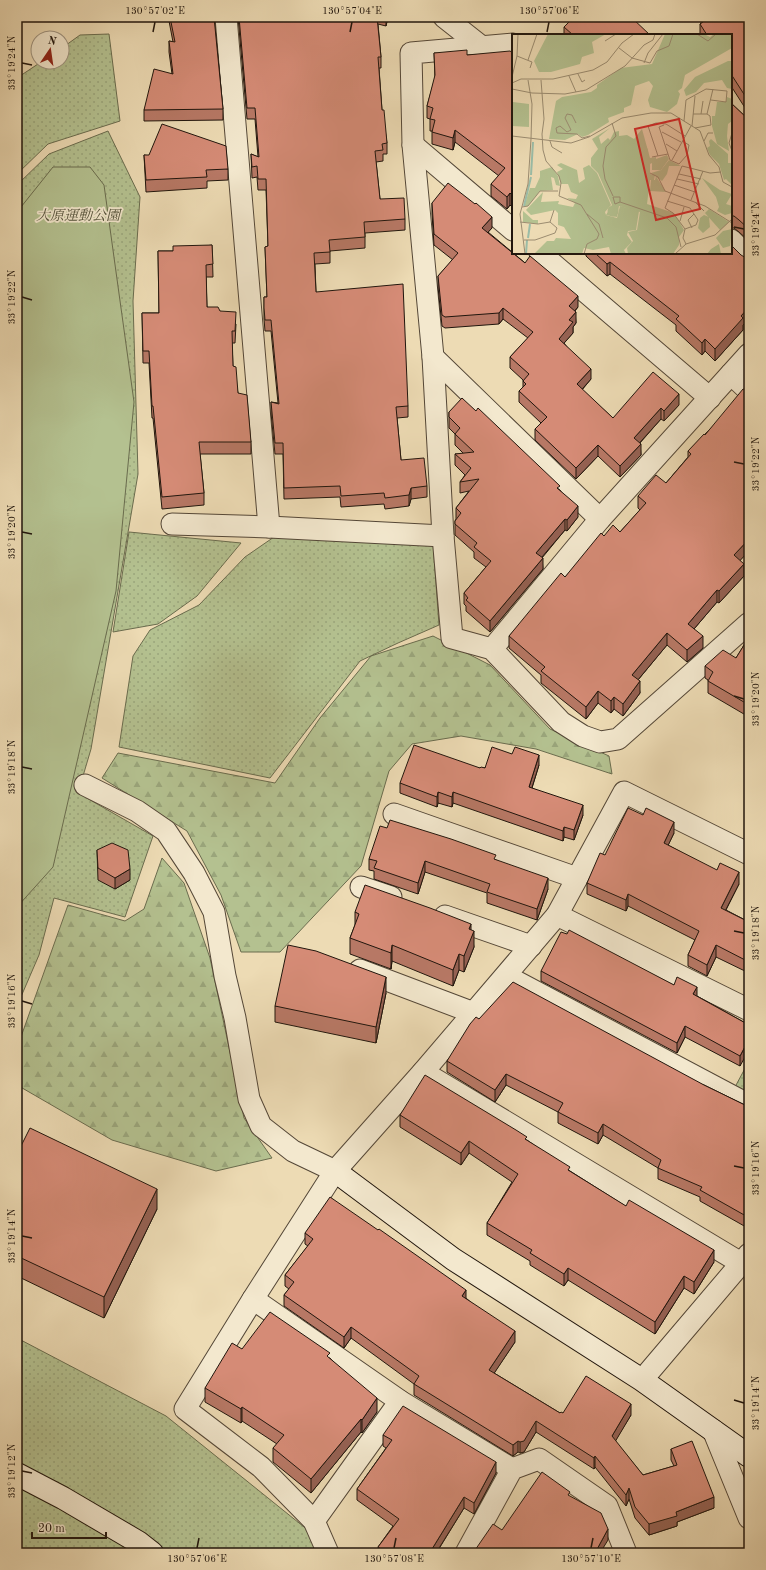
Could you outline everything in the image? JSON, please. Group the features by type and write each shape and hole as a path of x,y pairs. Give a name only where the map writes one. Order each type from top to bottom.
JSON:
{"street":[{"path":"226,17 268,526"},
{"path":"444,17 482,47"},
{"path":"512,44 411,53 413,145 433,357 443,536 452,638 492,649 561,722 583,736 600,742 618,739 749,623"},
{"path":"413,145 512,229"},
{"path":"732,241 749,258"},
{"path":"541,254 710,398"},
{"path":"492,649 600,519 749,354"},
{"path":"433,357 600,519"},
{"path":"731,374 749,391"},
{"path":"172,524 268,526 443,536"},
{"path":"86,785 137,811 166,831 194,872 214,912 249,1099 261,1126 293,1151 335,1171 452,1259 642,1380 749,1456"},
{"path":"328,1553 314,1521 261,1467 185,1409 335,1171 423,1072 558,915 624,792 749,854"},
{"path":"394,814 577,878"},
{"path":"361,887 405,902"},
{"path":"427,910 531,946"},
{"path":"558,915 749,1010"},
{"path":"343,964 474,1013"},
{"path":"506,976 749,1104"},
{"path":"423,1072 745,1258 642,1380"},
{"path":"253,1299 400,1401 512,1469"},
{"path":"314,1521 400,1401"},
{"path":"713,1430 749,1518"},
{"path":"466,1553 512,1469 539,1459 607,1506 626,1553"},
{"path":"17,1474 63,1498 138,1542 152,1553"}],"green space":[{"path":"109,34 120,121 48,144 17,174 17,78 30,69 70,70 70,42 80,35"},
{"name":"大原運動公園","path":"108,131 140,197 133,301 138,474 91,749 78,793 153,836 125,917 54,898 39,955 17,1006 17,185 49,154"},
{"name":"大原運動公園","path":"53,167 90,167 104,185 134,402 116,591 53,867 17,907 17,212"},
{"path":"129,532 241,543 197,596 158,624 113,632"},
{"path":"274,537 433,543 439,625 360,661 270,778 119,747 133,656 150,630 199,605 245,557"},
{"path":"433,636 490,665 550,729 609,756 612,774 536,749 461,736 412,744 389,771 361,866 280,952 241,952 221,895 187,831 102,778 118,753 275,783 320,718 371,656"},
{"path":"162,858 184,883 210,958 244,1118 272,1158 216,1171 112,1140 17,1085 17,1048 68,905 125,921 144,909"},
{"path":"749,1061 749,1095 735,1087"},
{"path":"17,1338 166,1416 314,1535 320,1553 17,1553"}],"building":[{"path":"170,17 214,17 223,109 144,110 154,69 173,74 169,41 175,42"},
{"path":"239,17 377,17 381,57 378,57 382,110 384,110 387,143 382,144 383,150 375,151 380,199 404,198 405,219 364,222 365,237 329,240 330,252 314,253 316,292 403,284 408,406 396,407 401,460 424,458 427,486 411,488 409,495 385,498 384,493 341,496 340,486 284,488 283,443 275,443 271,402 279,404 271,320 265,320 264,308 264,297 267,297 265,247 268,246 266,179 258,179 257,166 252,167 251,154 259,157 255,108 247,108"},
{"path":"574,17 631,17 649,34 572,34 564,27"},
{"path":"704,17 749,17 749,102 732,76 732,34 706,34 700,24 703,22 701,19"},
{"path":"467,50 467,55 510,51 512,52 512,195 510,193 507,197 491,184 505,168 455,130 453,138 432,132 435,120 430,119 433,108 427,106 435,75 434,53"},
{"path":"732,104 749,120 749,229 734,216 732,216"},
{"path":"162,124 226,146 228,169 206,170 207,177 146,180 144,155 149,155"},
{"path":"448,183 475,204 476,203 492,217 482,228 512,254 525,263 530,256 578,296 569,306 576,312 569,320 573,322 559,339 591,369 577,384 613,418 653,372 679,394 664,411 661,408 634,438 641,444 620,466 598,445 576,468 535,429 547,417 519,391 526,384 523,381 529,374 510,357 533,332 503,308 499,313 445,317 442,315 438,276 458,253 434,234 432,203"},
{"path":"212,245 213,264 206,265 207,307 218,307 220,311 236,312 235,331 232,331 233,366 236,367 238,393 247,395 251,442 199,442 204,493 162,497 152,406 149,351 143,351 142,313 159,313 158,251 173,251 173,246"},
{"path":"732,246 741,255 746,258 749,257 749,307 741,316 743,318 715,349 705,339 702,343 676,319 679,316 610,262 607,264 596,254 732,254"},
{"path":"743,389 749,390 749,539 734,555 744,564 719,591 717,590 688,624 703,636 687,650 667,633 632,675 640,681 623,704 614,697 611,701 598,691 586,707 541,671 545,667 509,636 561,573 565,577 601,533 604,536 613,525 620,532 646,503 638,496 656,475 666,483 691,454 688,451 704,434 705,435"},
{"path":"462,398 476,411 478,408 560,486 557,488 578,506 536,553 543,558 490,621 466,600 468,598 464,593 491,561 474,547 477,543 455,524 455,521 461,513 456,508 479,479 460,482 471,468 455,454 474,452 455,434 460,428 449,417 449,412"},
{"path":"749,637 749,705 708,681 713,672 705,666 723,650 736,658"},
{"path":"414,745 480,768 485,768 492,747 512,754 515,747 539,755 529,787 583,805 574,830 564,827 563,831 453,792 452,797 438,792 437,797 400,783"},
{"path":"628,808 643,815 646,808 674,822 664,843 717,870 720,863 739,872 721,908 749,922 749,962 716,945 707,965 688,955 699,931 628,894 626,900 587,883 600,853 605,855"},
{"path":"390,820 496,855 494,859 548,878 537,909 487,892 490,884 425,861 418,883 374,868 377,861 369,859 380,826 387,828"},
{"path":"112,843 128,850 130,869 115,878 98,868 97,850"},
{"path":"365,885 471,924 469,929 474,931 464,956 459,954 453,970 392,945 391,953 350,938 359,914 355,912"},
{"path":"569,930 674,985 677,977 697,987 693,994 749,1025 749,1039 740,1056 685,1026 677,1043 541,971 561,932 567,934"},
{"path":"288,945 316,951 386,977 376,1027 275,1006"},
{"path":"513,982 704,1085 749,1107 749,1211 746,1216 700,1190 702,1187 658,1168 661,1160 603,1124 598,1133 558,1112 563,1103 506,1074 495,1090 447,1061 470,1024 476,1017 479,1019"},
{"path":"425,1075 527,1137 525,1139 570,1167 568,1170 626,1206 629,1200 714,1250 694,1282 684,1276 655,1322 568,1268 564,1274 530,1253 532,1250 487,1223 518,1174 469,1141 461,1153 400,1115"},
{"path":"30,1128 157,1189 104,1297 17,1256 17,1154"},
{"path":"330,1197 378,1230 379,1229 466,1290 462,1296 515,1331 489,1370 560,1413 563,1413 586,1376 631,1404 612,1436 643,1475 677,1465 671,1449 692,1441 714,1497 676,1512 677,1516 649,1524 635,1507 629,1488 626,1495 595,1456 594,1458 536,1421 524,1441 518,1441 513,1445 414,1384 419,1376 351,1327 344,1337 284,1295 294,1282 285,1275 313,1239 305,1233"},
{"path":"270,1312 330,1353 327,1356 377,1398 362,1420 361,1419 311,1479 273,1448 284,1435 242,1407 241,1409 205,1388 232,1343 242,1349"},
{"path":"403,1406 496,1462 474,1503 464,1497 432,1549 438,1553 383,1553 384,1551 378,1547 399,1519 357,1489 392,1440 383,1435"},
{"path":"542,1472 570,1492 568,1495 601,1513 608,1529 595,1553 473,1553 493,1524 502,1530"}]}
